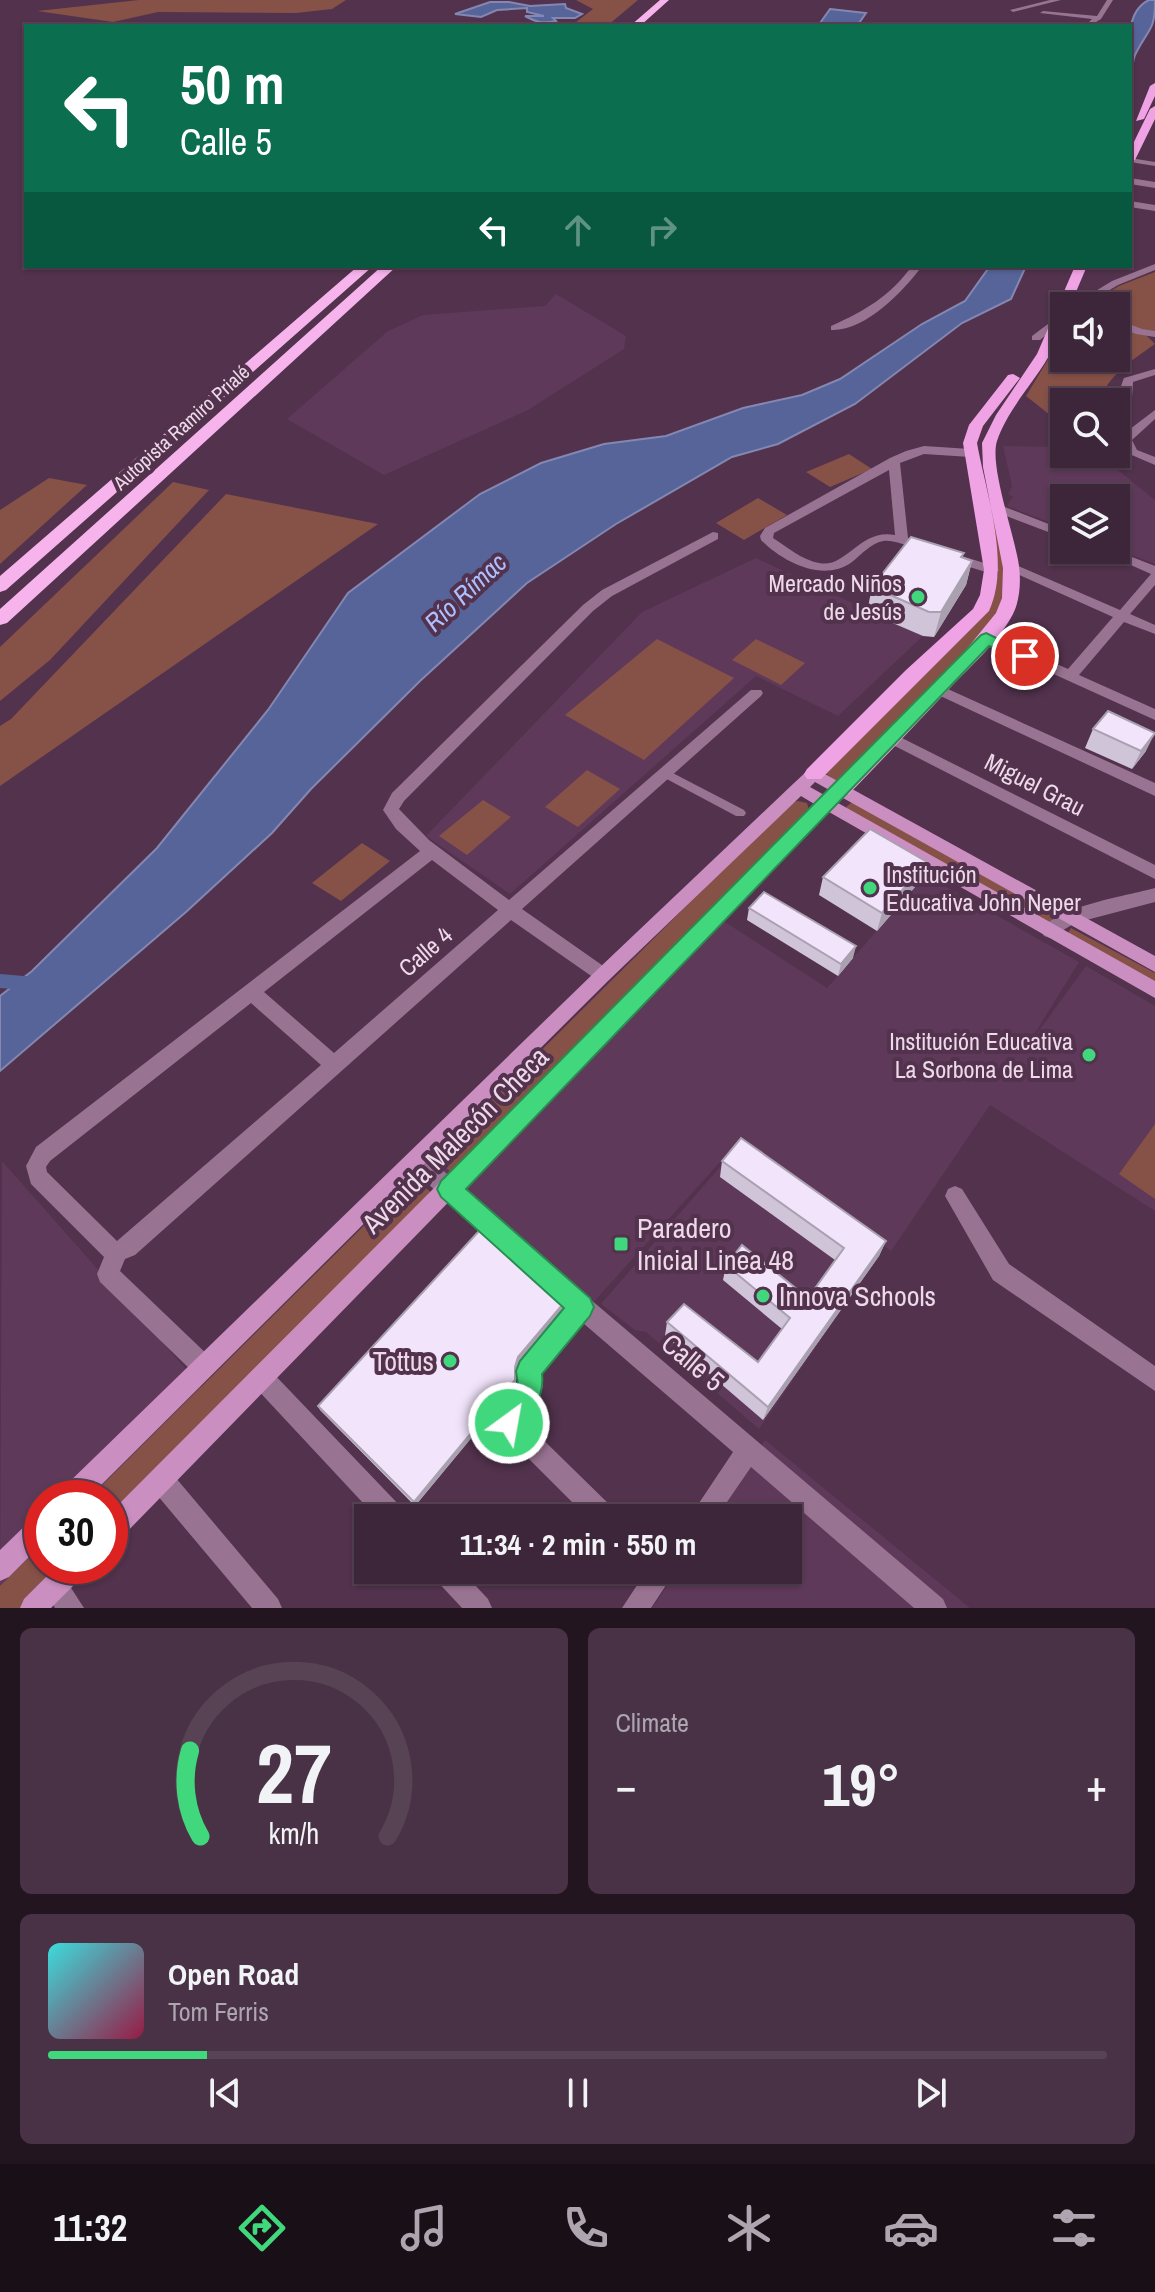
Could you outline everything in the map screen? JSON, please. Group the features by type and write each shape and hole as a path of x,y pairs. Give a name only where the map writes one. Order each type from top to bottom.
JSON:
{"highway":[{"path":"638,24 668,4"},
{"path":"653,24 668,4"},
{"name":"Autopista Ramiro Prialé","path":"0,586 364,268"},
{"name":"Autopista Ramiro Prialé","path":"0,619 388,268"}],"main road":[{"path":"1132,155 1152,105 1155,86"},
{"path":"1132,134 1152,105"},
{"path":"1068,268 1012,381 976,425 970,453 992,570 988,595 980,611 912,674 814,774 835,796 963,880 1155,990"},
{"path":"1071,292 1080,268"},
{"path":"835,796 939,690 1004,614 1010,598 1011,568 998,508 989,443 1050,341"},
{"name":"Avenida Malecón Checa","path":"89,1480 603,975 814,774"},
{"path":"799,788 835,796 976,865 1155,965"},
{"name":"Avenida Malecón Checa","path":"128,1513 835,796"},
{"path":"963,880 976,865"},
{"path":"0,1568 24,1545"},
{"path":"33,1608 55,1586"}],"street":[{"path":"1008,1 1011,13 1058,0"},
{"path":"1089,24 1100,15 1110,0"},
{"path":"1042,2 1045,24"},
{"path":"1042,2 1100,15"},
{"path":"1043,13 1100,15"},
{"path":"1132,160 1155,164"},
{"path":"1132,181 1155,185"},
{"path":"1132,204 1155,208"},
{"path":"1100,292 1155,267"},
{"path":"835,328 879,309 902,288 916,268"},
{"path":"1036,338 1050,327"},
{"path":"1130,328 1155,334"},
{"path":"1127,388 1128,380 1155,372"},
{"path":"1130,435 1155,413"},
{"path":"1130,439 1155,449"},
{"path":"1130,450 1155,461"},
{"path":"970,453 917,451 769,531 766,536 767,540 809,564 823,568 835,567 876,538 887,537 992,570"},
{"path":"894,461 902,541"},
{"path":"978,501 1050,528"},
{"path":"603,975 431,852 394,819 391,810 398,797 588,608 607,593 713,536"},
{"path":"1130,561 1155,571"},
{"path":"1011,568 1155,630"},
{"path":"1070,676 1155,577"},
{"path":"986,638 1155,715"},
{"path":"939,690 1155,790"},
{"name":"Calle 4","path":"122,1250 756,693"},
{"name":"Miguel Grau","path":"892,738 1155,873"},
{"path":"665,773 740,813"},
{"path":"203,1366 108,1274 122,1250 109,1248 38,1177 36,1166 43,1154 431,852"},
{"path":"1050,931 1070,918 1155,895"},
{"path":"251,992 333,1064"},
{"name":"Calle 5","path":"416,1160 582,1307 934,1608"},
{"path":"955,1196 1001,1272 1155,1380"},
{"path":"582,1307 529,1371 531,1387 509,1423 591,1504"},
{"path":"262,1378 381,1504"},
{"path":"711,1504 750,1449"},
{"path":"161,1480 269,1608"},
{"path":"457,1584 479,1608"},
{"path":"635,1608 652,1584"},
{"path":"55,1586 71,1608"}],"shaded area":[{"path":"139,0 346,0 332,9 296,13 158,12 113,22 37,11"},
{"path":"576,0 638,0 609,24 574,24 593,9"},
{"path":"1155,272 1155,331 1145,334 1155,344 1130,362 1130,292 1109,292"},
{"path":"556,294 626,336 624,349 528,410 384,475 287,419 388,331 423,315 545,306"},
{"path":"1050,356 1050,372 1119,372 1106,388 1050,388 1050,415 1026,396"},
{"path":"1003,446 1050,447 1050,468 1115,468 1155,500 1155,564 1130,554 1130,484 1050,484 1050,523 1007,506 1013,497 1008,494 1012,486"},
{"path":"849,454 872,469 830,487 806,472"},
{"path":"49,478 87,485 0,564 0,510"},
{"path":"173,482 209,490 50,660 0,701 0,647"},
{"path":"226,494 378,524 0,786 0,726 11,719"},
{"path":"758,498 787,515 744,540 716,523"},
{"path":"985,511 996,512 1005,559 1004,586 996,615 987,631 842,780 834,780 825,773 986,611 998,574"},
{"path":"756,558 923,636 838,716 756,676 510,894 426,836 642,612"},
{"path":"657,639 734,678 644,760 565,715"},
{"path":"756,639 805,663 781,685 732,660"},
{"path":"587,770 620,789 578,827 545,807"},
{"path":"483,800 511,817 467,855 439,836"},
{"path":"852,802 963,864 965,868 956,872 848,810 846,807"},
{"path":"790,803 807,803 810,814 452,1173 434,1157"},
{"path":"362,843 390,861 341,901 312,883"},
{"path":"978,873 1054,915 1054,918 1050,923 974,882"},
{"path":"925,875 1079,962 1022,1054 1086,966 1155,1006 1155,1211 990,1105 891,1251 739,1141 590,1306 438,1169 699,905 827,988"},
{"path":"1071,928 1155,973 1155,986 1068,933"},
{"path":"1155,1124 1155,1199 1119,1174"},
{"path":"734,1151 879,1256 759,1429 646,1332 635,1330 601,1304"},
{"path":"2,1161 209,1395 124,1480 24,1480 24,1579 0,1603"},
{"path":"413,1177 433,1194 128,1504 128,1480 107,1480"},
{"path":"765,1440 970,1608 652,1608 668,1584 802,1584 802,1504 722,1504"},
{"path":"24,1563 24,1584 48,1584 25,1608 0,1608 0,1586"}],"water":[{"path":"1155,0 1152,24 1135,56 1132,69 1132,24 1141,6"},
{"path":"490,2 530,6 565,4 566,8 582,14 575,18 553,18 556,21 547,22 525,16 544,16 527,12 527,8 497,10 481,17 455,14"},
{"path":"830,9 866,13 858,24 819,24"},
{"name":"Río Rímac","path":"989,268 1025,268 1011,299 962,323 855,404 778,444 732,457 616,524 527,583 420,681 311,789 272,833 186,912 0,1071 0,996 32,971 157,848 268,710 348,593 480,494 541,463 604,444 666,436 743,408 802,395 840,379 922,324 965,301"}],"building":[{"path":"911,537 964,553 961,557 972,561 941,612 929,612 872,587"},
{"path":"1108,711 1155,733 1141,751 1093,729"},
{"name":"Institución Educativa John Neper","path":"870,829 927,862 882,913 823,877"},
{"path":"764,892 856,946 841,964 749,908"},
{"name":"Innova Schools","path":"741,1138 886,1241 768,1407 667,1322 684,1304 758,1362 790,1318 726,1265 742,1245 808,1298 844,1248 722,1161"},
{"name":"Tottus","path":"480,1230 563,1304 518,1357 515,1380 414,1502 318,1406"}],"waterway":[{"path":"0,981 36,984"}],"place":[{"name":"Mercado Niños de Jesús","path":"918,597"},
{"name":"Institución Educativa John Neper","path":"870,888"},
{"name":"Institución Educativa La Sorbona de Lima","path":"1089,1055"},
{"name":"Paradero Inicial Linea 48","path":"621,1244"},
{"name":"Innova Schools","path":"763,1296"},
{"name":"Tottus","path":"450,1361"}],"route":[{"path":"509,1423 531,1387 529,1371 582,1307 449,1189 908,722 986,638 1025,656"}]}
